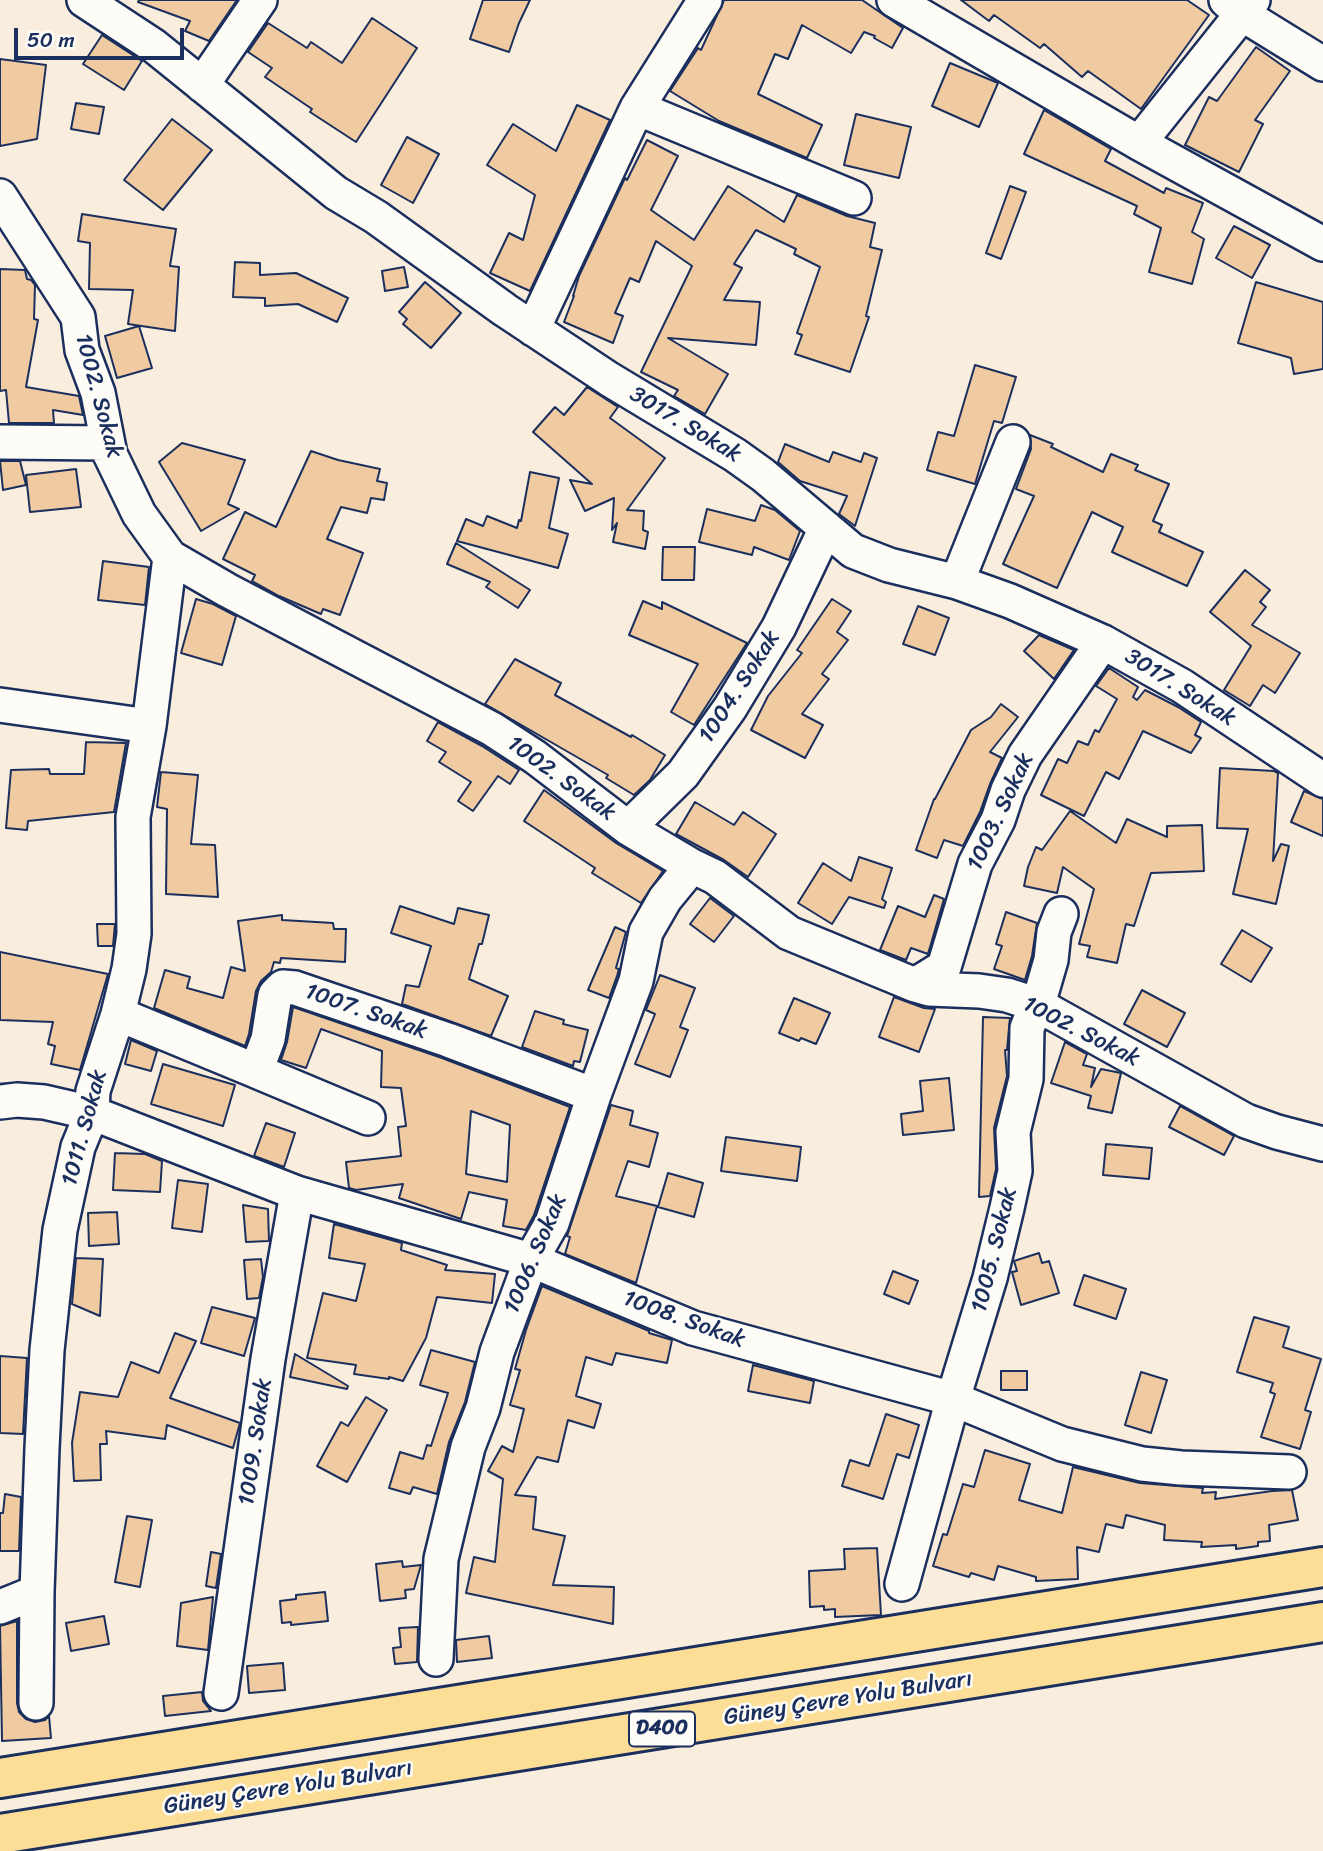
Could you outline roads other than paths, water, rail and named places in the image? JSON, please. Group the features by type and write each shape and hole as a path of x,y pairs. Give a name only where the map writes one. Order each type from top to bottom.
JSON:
{"highway":[{"path":"0,1778 1323,1567"},
{"name":"Güney Çevre Yolu Bulvarı","path":"0,1834 1323,1622"}],"street":[{"name":"3017. Sokak","path":"83,0 145,40 336,193 376,217 609,379 735,455 763,475 853,551 890,565 957,582 1010,601 1103,642 1182,686 1323,780"},
{"path":"202,85 260,0"},
{"path":"533,328 637,108 705,0"},
{"path":"894,0 1139,144 1323,244"},
{"path":"1139,144 1240,4 1323,64"},
{"path":"637,108 854,198"},
{"name":"1002. Sokak","path":"0,196 78,317 82,350 98,393 110,454 139,514 170,557 376,670 442,701 492,729 535,757 628,828 715,877 789,933 915,985 1007,995 1038,1005 1246,1121 1323,1144"},
{"path":"0,442 107,443"},
{"path":"957,582 1013,442"},
{"name":"1004. Sokak","path":"628,828 682,774 730,708 779,628 826,528"},
{"name":"1011. Sokak","path":"36,1703 37,1592 47,1350 60,1230 78,1147 92,1113 93,1091 118,1014 134,934 133,817 149,726 170,557"},
{"name":"1003. Sokak","path":"915,985 944,967 975,864 998,820 1008,790 1025,755 1103,642"},
{"path":"0,705 149,726"},
{"name":"1006. Sokak","path":"436,1659 441,1559 468,1447 483,1408 497,1352 531,1260 552,1223 594,1095 636,981 646,932 665,899 692,866"},
{"name":"1005. Sokak","path":"902,1584 953,1399 990,1278 1015,1171 1013,1132 1026,1079 1027,1028 1038,1005 1051,960 1054,932 1061,914"},
{"name":"1007. Sokak","path":"256,1071 268,1039 275,995 283,986 309,992 448,1040 594,1095"},
{"path":"118,1014 368,1118"},
{"name":"1008. Sokak","path":"0,1102 44,1102 92,1113 297,1193 531,1260 693,1328 953,1399 1062,1444 1142,1464 1289,1472"},
{"name":"1009. Sokak","path":"221,1693 268,1359 297,1193"},
{"path":"0,1607 37,1592"}]}
